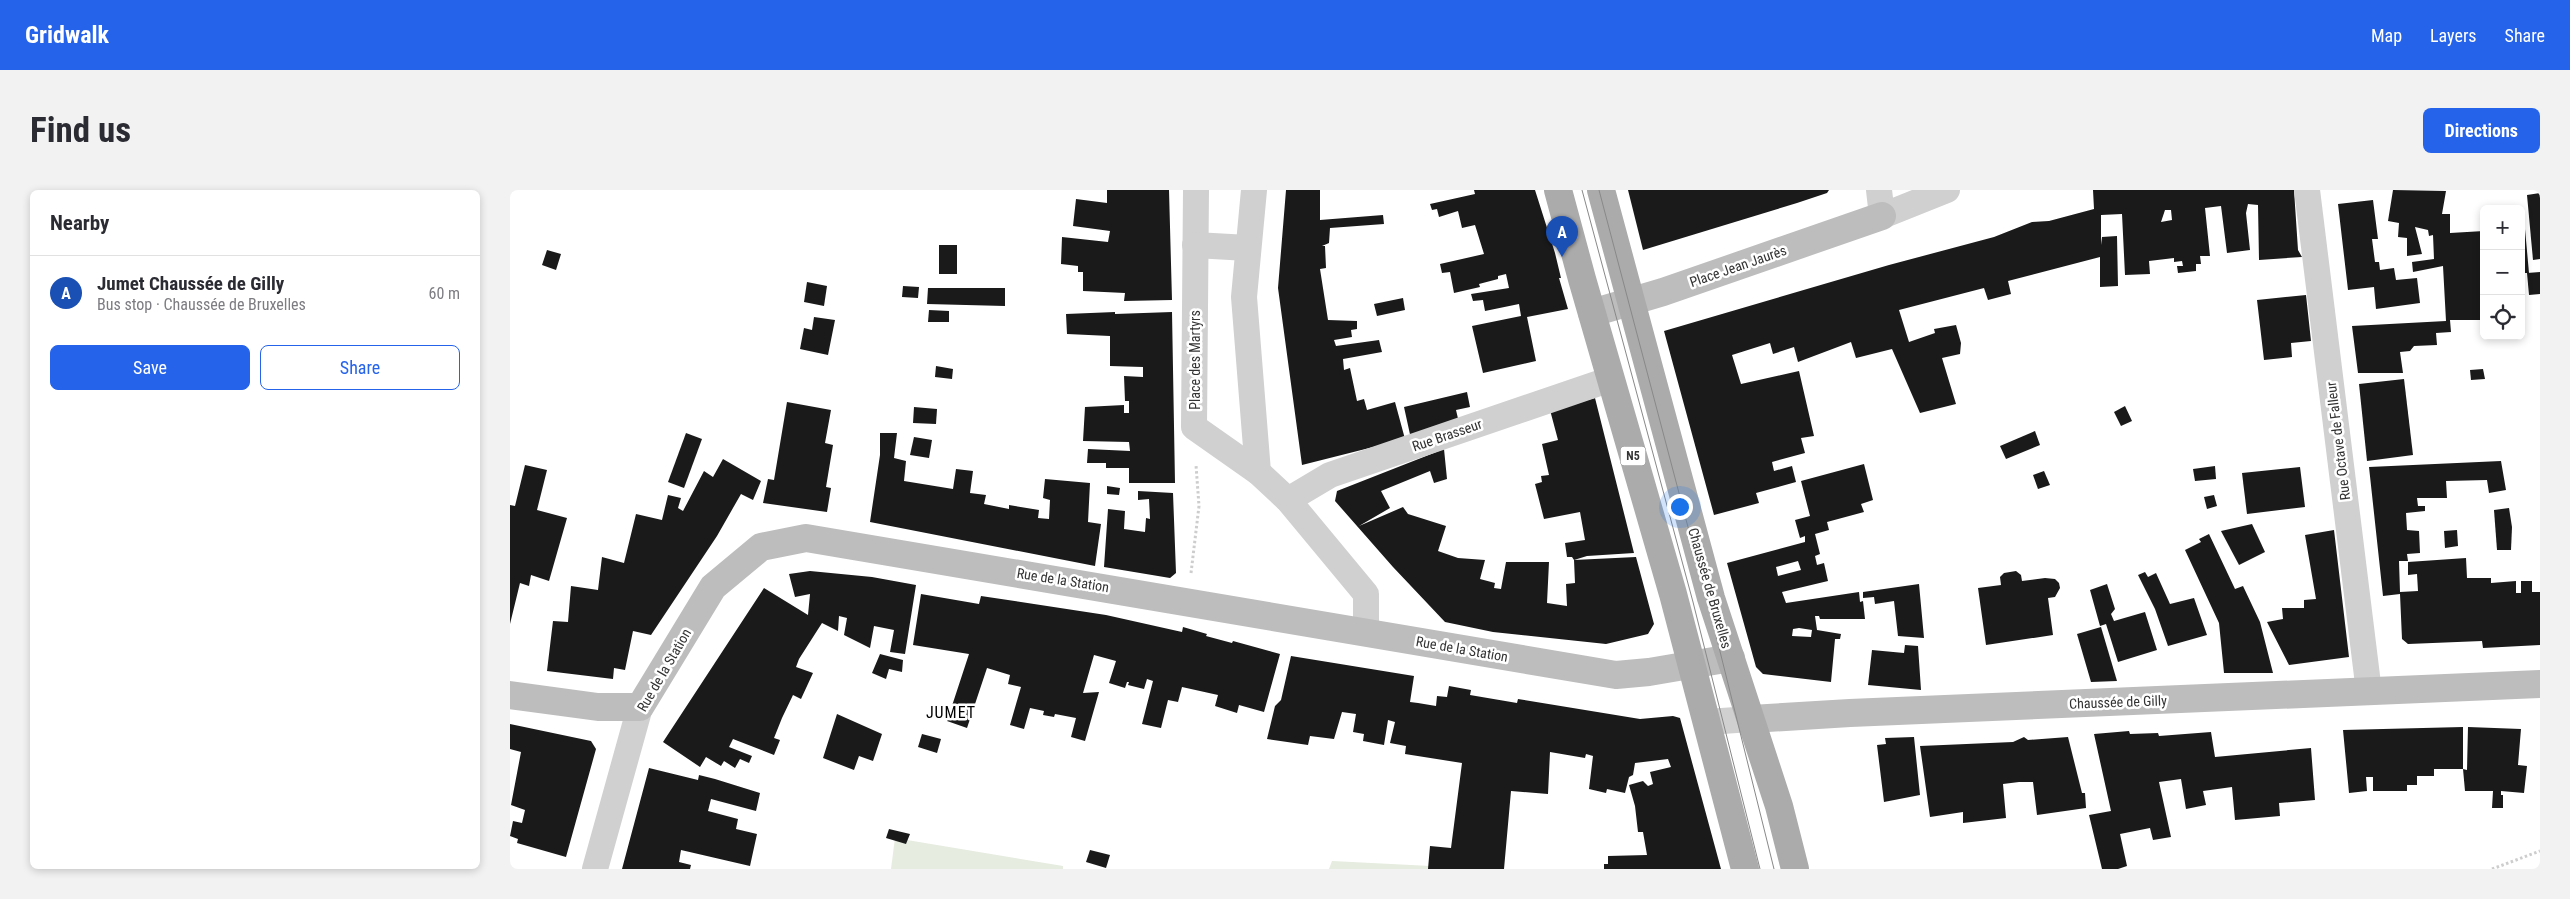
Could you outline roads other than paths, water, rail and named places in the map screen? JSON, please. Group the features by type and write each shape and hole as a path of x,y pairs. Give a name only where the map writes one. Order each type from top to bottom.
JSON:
{"main road":[{"name":"N5","path":"1558,190 1708,722 1745,869"},
{"name":"Chaussée de Bruxelles","path":"1601,190 1711,598 1779,806 1795,869"}],"street":[{"name":"Place des Martyrs","path":"1196,190 1194,427 1258,472 1288,500 1366,594 1366,633"},
{"path":"1254,190 1244,297 1258,472"},
{"name":"Place Jean Jaurès","path":"1592,313 1631,301 1880,203 1946,190"},
{"name":"Rue Octave de Falleur","path":"2307,190 2369,692"},
{"path":"1195,245 1248,248"},
{"name":"Rue Brasseur","path":"1288,500 1330,475 1611,379"},
{"name":"Rue de la Station","path":"595,869 640,707 713,587 761,547 806,538 1188,601 1616,675 1649,672 1730,658"},
{"name":"Chaussée de Gilly","path":"1708,722 1850,713 2536,686"},
{"path":"510,695 598,707 640,707"}],"tram line":[{"path":"1582,190 1693,602 1760,869"},
{"path":"1599,190 1707,599 1774,869"}],"place":[{"name":"Jumet Chaussée de Gilly","path":"1562,257"}],"district":[{"name":"JUMET","path":"951,712"}]}
